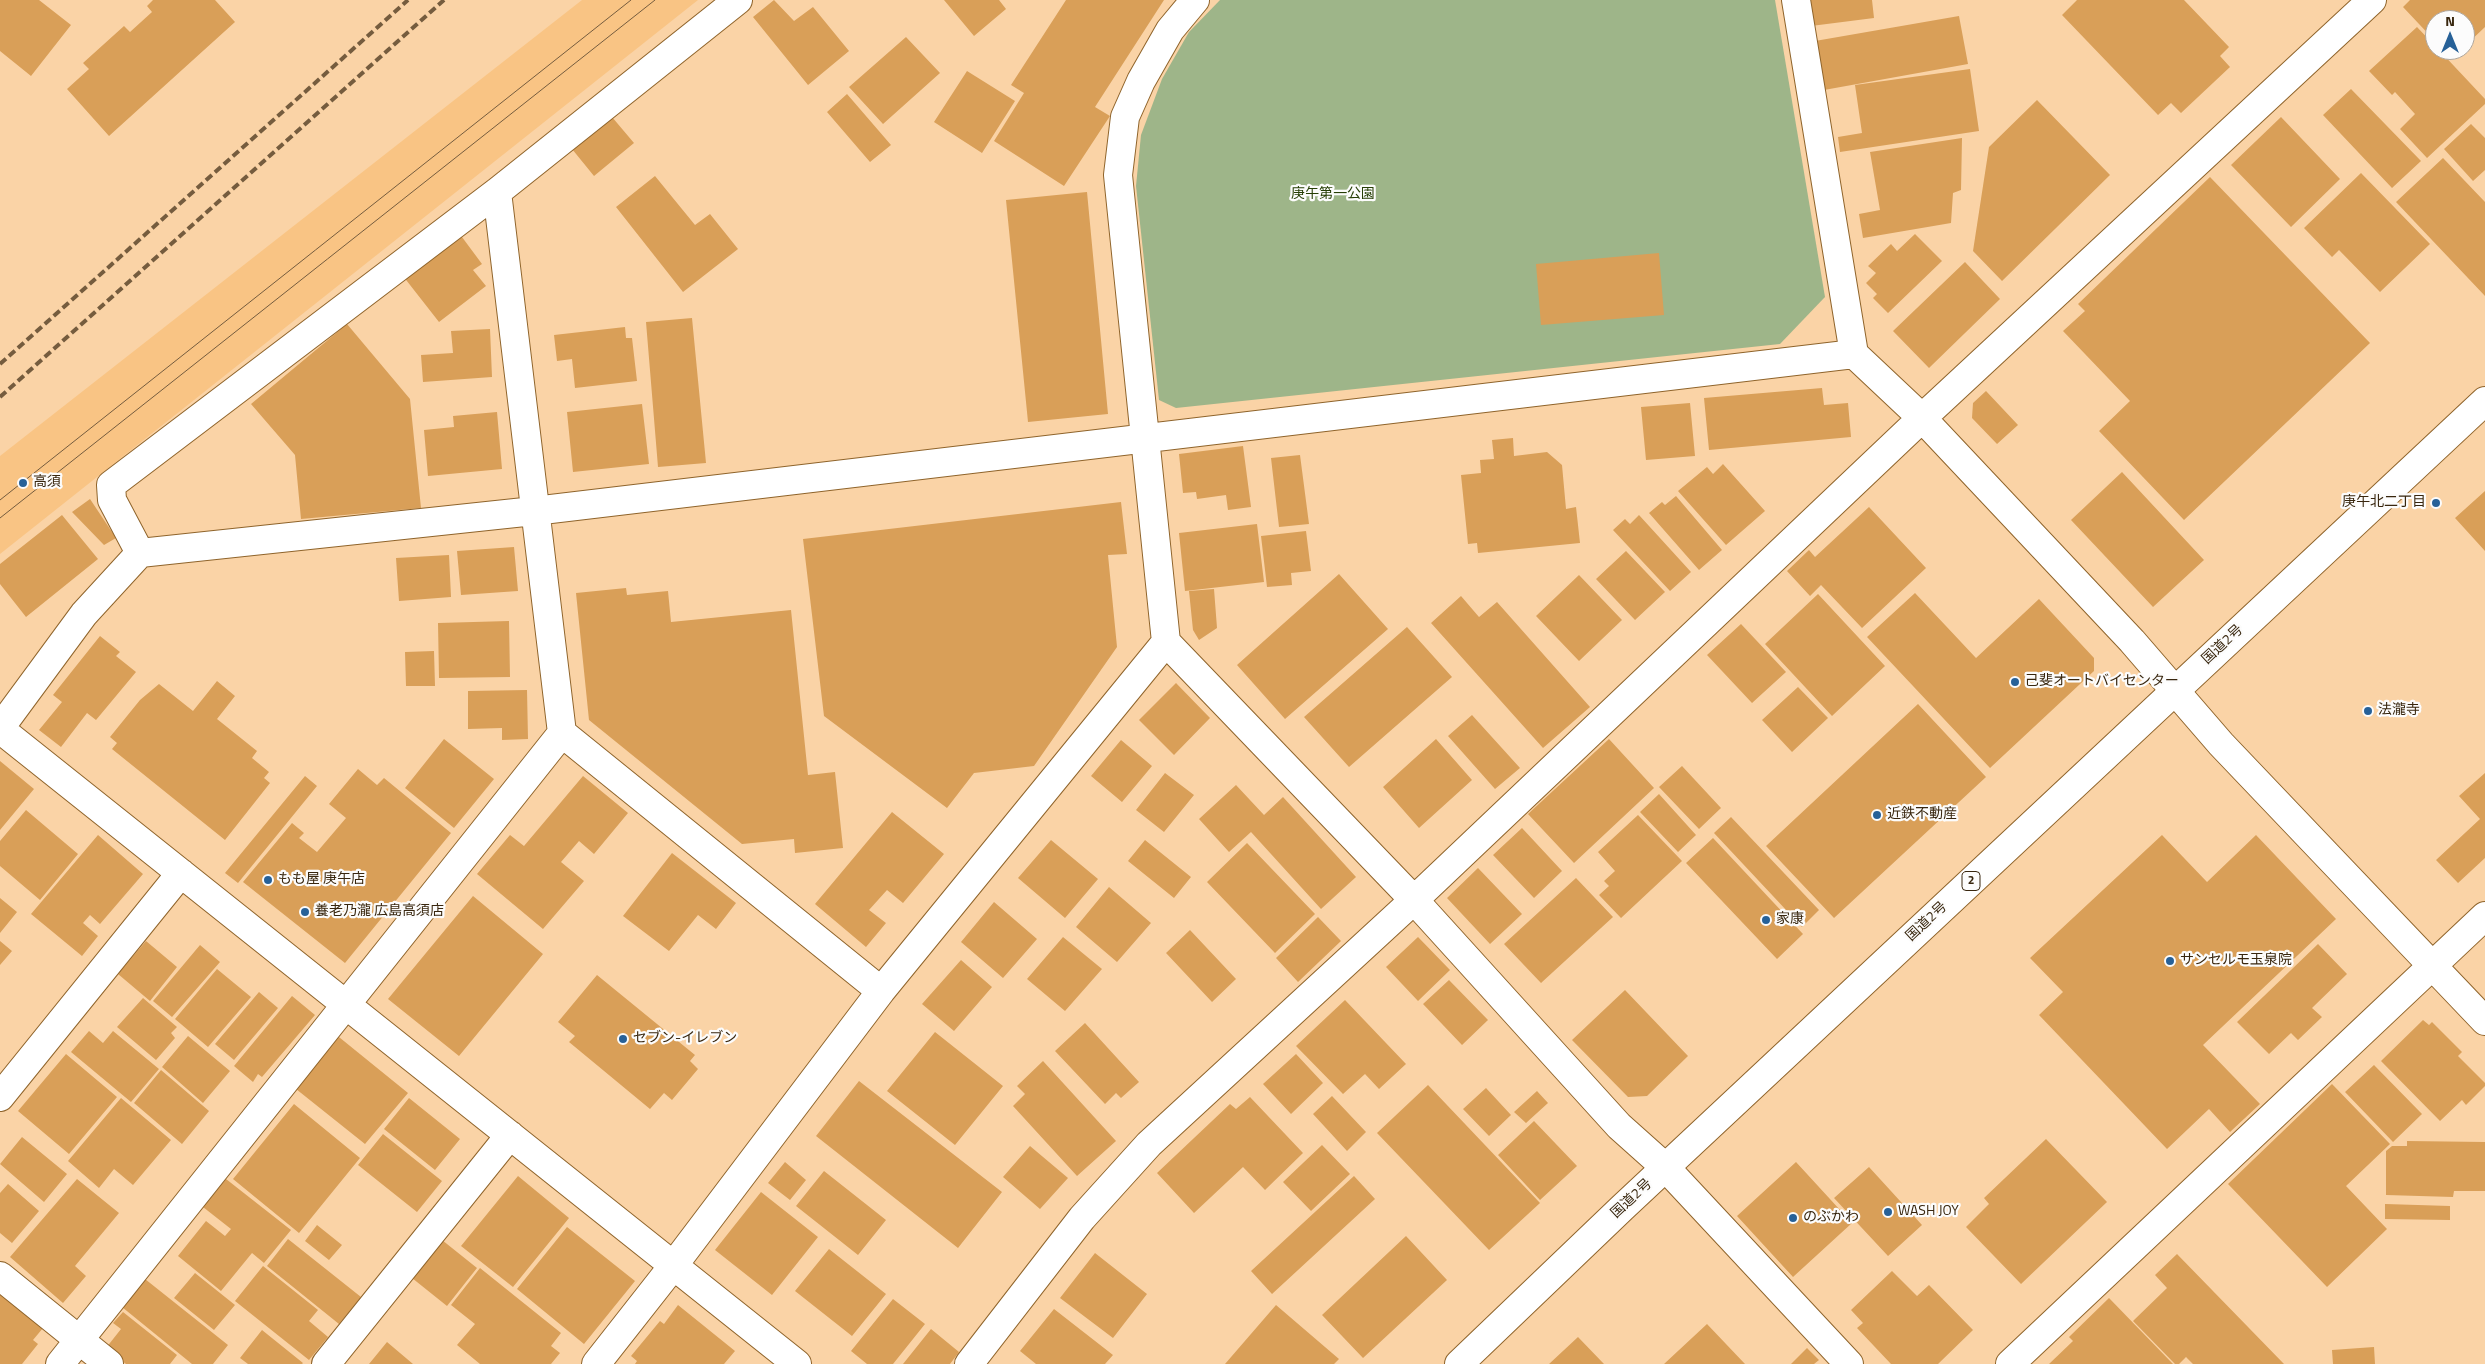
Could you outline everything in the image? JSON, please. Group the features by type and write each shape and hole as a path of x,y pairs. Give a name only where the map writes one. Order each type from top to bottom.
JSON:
{"main road":[{"path":"140,553 112,500 111,485 497,192 738,0"},
{"path":"1195,0 1170,30 1141,81 1125,117 1118,175 1166,642 1414,900 1620,1126 1666,1168 1849,1364"},
{"path":"1796,0 1854,354 1922,418 2176,689 2221,744 2485,1021"},
{"path":"969,1364 1082,1218 1149,1144 1414,900 1922,418 2372,0"},
{"path":"497,192 562,733 881,991"},
{"path":"797,1364 0,729 84,614 140,553 534,511 1144,440 1854,354"},
{"name":"国道2号","path":"1460,1364 1666,1168 2485,401"},
{"path":"596,1364 673,1266 881,991 1166,642"},
{"path":"60,1364 562,733"},
{"path":"0,1097 181,873"},
{"path":"2010,1364 2485,916"},
{"path":"326,1364 510,1135"},
{"path":"0,1276 108,1364"}],"shaded area":[{"path":"582,0 698,0 0,554 0,456"}],"green space":[{"name":"庚午第一公園","path":"1220,0 1775,0 1825,297 1780,344 1176,408 1159,400 1136,186 1141,135 1162,79 1189,32"}],"building":[{"path":"0,0 39,0 71,25 31,76 0,51"},
{"path":"153,0 215,0 235,22 109,136 67,89 89,69 83,63 124,26 130,32 152,12 147,6"},
{"path":"774,0 794,21 813,7 849,51 808,85 753,17"},
{"path":"944,0 999,0 1006,9 974,36"},
{"path":"1066,0 1164,0 1095,107 1110,116 1064,186 994,141 1024,93 1011,85"},
{"path":"1808,0 1872,0 1874,18 1811,26"},
{"path":"2077,0 2184,0 2229,47 2220,56 2230,67 2181,113 2171,103 2158,115 2062,15"},
{"path":"2410,0 2485,0 2485,27 2475,36 2475,10 2425,10 2425,30 2403,7"},
{"path":"1959,16 1968,64 1824,90 1815,41"},
{"path":"2417,27 2425,35 2425,60 2448,60 2485,99 2485,104 2427,158 2400,129 2415,114 2395,92 2392,95 2369,71"},
{"path":"906,37 940,73 883,124 849,87"},
{"path":"1970,69 1979,131 1840,152 1838,137 1862,133 1855,85"},
{"path":"967,71 1015,101 982,153 934,122"},
{"path":"2351,89 2421,161 2392,188 2323,115"},
{"path":"847,94 891,145 870,162 827,112"},
{"path":"2037,100 2110,175 2002,281 1973,251 1989,147"},
{"path":"612,117 634,143 594,176 572,149"},
{"path":"2281,117 2340,179 2291,227 2231,165"},
{"path":"2471,124 2485,138 2485,170 2473,181 2444,149"},
{"path":"1962,138 1961,190 1953,193 1951,223 1863,238 1859,214 1880,210 1870,152"},
{"path":"2443,158 2485,202 2485,296 2396,202"},
{"path":"2361,173 2430,244 2380,292 2339,250 2332,257 2304,228"},
{"path":"655,176 695,225 710,214 738,249 683,292 616,207"},
{"path":"2210,177 2370,343 2184,520 2099,431 2130,401 2063,331 2085,311 2078,304"},
{"path":"1087,192 1108,414 1028,422 1006,200"},
{"path":"459,233 482,264 473,270 486,286 439,322 403,276"},
{"path":"1915,234 1942,261 1888,313 1873,298 1877,294 1866,283 1876,273 1868,266 1891,244 1897,251"},
{"path":"1659,253 1664,315 1541,325 1536,264"},
{"path":"1965,262 2000,299 1929,368 1893,331"},
{"path":"692,318 706,463 658,467 646,322"},
{"path":"347,324 410,399 421,508 301,519 295,455 251,404"},
{"path":"625,327 626,338 632,338 637,381 575,388 572,359 557,361 554,335"},
{"path":"490,329 492,377 423,382 421,355 453,353 451,331"},
{"path":"1822,388 1824,405 1848,403 1851,437 1709,450 1704,398"},
{"path":"1986,391 2018,425 1997,444 1972,418 1973,403"},
{"path":"1690,403 1695,456 1646,460 1641,407"},
{"path":"642,404 649,464 573,472 567,412"},
{"path":"497,412 502,469 428,476 424,430 454,427 453,416"},
{"path":"1513,438 1514,456 1547,452 1562,465 1566,509 1576,507 1580,543 1478,553 1477,543 1468,544 1461,475 1481,473 1480,460 1494,459 1492,440"},
{"path":"1243,446 1251,507 1228,510 1226,495 1197,499 1196,492 1183,493 1179,454"},
{"path":"1300,455 1309,524 1279,527 1271,458"},
{"path":"1723,464 1765,511 1726,545 1678,491 1707,467 1713,474"},
{"path":"2122,472 2204,560 2153,607 2071,520"},
{"path":"2485,491 2485,551 2455,518"},
{"path":"1676,496 1722,550 1699,570 1649,513 1662,502 1665,505"},
{"path":"90,499 116,538 104,545 72,512"},
{"path":"1121,502 1127,554 1108,555 1117,647 1034,766 974,773 947,808 824,716 803,539"},
{"path":"1869,507 1926,568 1862,628 1821,585 1810,596 1787,571 1809,550 1815,557"},
{"path":"62,515 98,559 26,617 0,584 0,564"},
{"path":"1639,515 1691,572 1670,591 1613,530 1625,519 1630,524"},
{"path":"1257,524 1264,582 1185,591 1179,533"},
{"path":"1306,531 1311,571 1291,573 1292,585 1267,587 1261,536"},
{"path":"514,547 518,591 461,595 457,551"},
{"path":"1626,551 1665,592 1635,620 1596,579"},
{"path":"449,555 451,597 399,601 396,558"},
{"path":"1339,574 1388,629 1285,719 1237,665"},
{"path":"1579,575 1622,620 1579,661 1536,616"},
{"path":"626,588 627,595 668,591 671,622 791,610 808,775 835,772 843,848 795,853 794,839 742,844 589,720 576,593"},
{"path":"1214,589 1217,628 1199,640 1193,630 1189,591"},
{"path":"1915,593 1976,658 2039,599 2094,658 2094,671 1990,768 1867,637"},
{"path":"1818,594 1885,666 1832,716 1765,644"},
{"path":"1461,596 1479,617 1497,602 1590,707 1543,748 1431,623"},
{"path":"509,621 510,677 439,678 438,623"},
{"path":"1741,624 1786,672 1752,703 1707,655"},
{"path":"1407,627 1452,677 1349,767 1304,717"},
{"path":"100,636 120,652 116,656 136,672 96,720 87,713 61,747 39,730 62,702 53,695"},
{"path":"434,651 435,686 406,686 405,652"},
{"path":"217,681 235,696 217,719 257,751 252,758 269,772 264,778 270,783 225,840 112,749 117,743 110,737 140,700 159,684 193,711"},
{"path":"1176,683 1210,718 1174,755 1139,720"},
{"path":"1798,687 1828,718 1792,752 1762,720"},
{"path":"527,690 528,739 502,740 502,728 468,729 468,691"},
{"path":"1918,704 1986,777 1834,918 1766,846"},
{"path":"1472,715 1520,768 1495,789 1448,736"},
{"path":"444,739 494,779 454,828 405,788"},
{"path":"1436,739 1472,780 1419,828 1383,787"},
{"path":"1609,739 1654,788 1574,863 1528,814"},
{"path":"1121,740 1152,766 1122,802 1091,776"},
{"path":"0,761 34,789 0,830"},
{"path":"1682,766 1721,808 1699,829 1659,787"},
{"path":"358,769 377,785 384,778 451,833 345,963 243,882 292,823 304,833 299,838 317,852 346,818 329,804"},
{"path":"1165,773 1194,795 1164,832 1136,810"},
{"path":"2485,773 2485,858 2458,883 2436,860 2480,819 2459,796"},
{"path":"305,776 317,786 238,883 225,873"},
{"path":"583,776 628,813 594,854 579,841 561,862 584,881 543,929 477,874 510,835 524,846"},
{"path":"1236,785 1264,815 1283,797 1356,877 1321,909 1251,832 1229,852 1199,819"},
{"path":"1659,794 1696,835 1678,852 1640,812"},
{"path":"26,810 78,854 40,900 0,866 0,841"},
{"path":"892,812 944,854 903,903 887,890 869,910 886,923 866,947 815,904"},
{"path":"1638,815 1682,861 1621,918 1599,895 1609,886 1604,881 1615,871 1598,852"},
{"path":"1731,817 1819,910 1802,927 1714,833"},
{"path":"1522,828 1562,871 1534,898 1493,855"},
{"path":"98,835 143,874 100,924 90,915 83,923 98,936 82,956 31,914"},
{"path":"2162,835 2207,882 2256,835 2336,919 2203,1045 2260,1104 2230,1132 2209,1109 2167,1149 2039,1015 2063,992 2030,958"},
{"path":"1713,838 1803,934 1777,959 1686,863"},
{"path":"1051,840 1098,879 1065,918 1018,878"},
{"path":"1145,840 1191,877 1174,898 1128,861"},
{"path":"1247,843 1315,914 1275,953 1207,882"},
{"path":"672,853 736,903 716,929 698,915 669,951 623,916"},
{"path":"1478,868 1522,914 1490,944 1447,898"},
{"path":"1576,878 1613,917 1541,983 1504,944"},
{"path":"1109,887 1151,923 1117,962 1076,927"},
{"path":"473,896 543,954 459,1056 388,999"},
{"path":"0,898 17,912 0,933"},
{"path":"994,902 1037,939 1003,978 961,942"},
{"path":"1318,917 1341,941 1298,982 1276,958"},
{"path":"1190,930 1236,979 1212,1002 1166,953"},
{"path":"1063,937 1102,969 1065,1011 1027,979"},
{"path":"1418,937 1450,970 1418,1001 1386,967"},
{"path":"0,941 12,951 0,965"},
{"path":"146,941 177,967 150,1001 118,974"},
{"path":"2318,944 2347,974 2312,1008 2322,1017 2298,1040 2291,1033 2269,1054 2237,1022"},
{"path":"200,945 220,962 172,1017 153,1001"},
{"path":"961,960 992,987 954,1031 922,1004"},
{"path":"217,969 251,997 208,1047 175,1019"},
{"name":"セブン-イレブン","path":"597,975 695,1055 690,1061 698,1069 672,1100 664,1093 650,1109 569,1042 575,1036 558,1022"},
{"path":"1449,980 1488,1020 1462,1045 1423,1004"},
{"path":"1625,990 1688,1056 1647,1096 1628,1097 1572,1040"},
{"path":"259,992 278,1008 234,1060 215,1044"},
{"path":"292,996 315,1015 262,1077 258,1074 253,1082 234,1066"},
{"path":"143,998 177,1027 171,1033 175,1038 156,1060 117,1027"},
{"path":"1345,1000 1406,1064 1379,1089 1365,1074 1343,1094 1296,1046"},
{"path":"2423,1020 2429,1025 2432,1022 2462,1052 2458,1056 2485,1083 2485,1086 2466,1105 2462,1100 2440,1121 2381,1061"},
{"path":"1085,1023 1139,1082 1121,1098 1116,1093 1105,1104 1055,1051"},
{"path":"89,1031 103,1043 113,1031 159,1069 131,1102 71,1052"},
{"path":"935,1032 1003,1086 955,1145 887,1091"},
{"path":"334,1033 408,1093 365,1144 291,1085"},
{"path":"188,1036 230,1071 203,1103 162,1067"},
{"path":"66,1054 117,1097 69,1154 18,1111"},
{"path":"1296,1054 1323,1083 1291,1114 1263,1084"},
{"path":"1043,1061 1116,1141 1077,1176 1013,1106 1025,1094 1017,1086"},
{"path":"2374,1065 2422,1114 2393,1142 2345,1092"},
{"path":"161,1070 209,1111 182,1144 134,1103"},
{"path":"859,1081 1002,1192 958,1248 816,1136"},
{"path":"2332,1084 2390,1144 2346,1186 2387,1229 2327,1287 2228,1184"},
{"path":"1428,1085 1540,1203 1489,1250 1377,1133"},
{"path":"1486,1088 1511,1115 1489,1136 1463,1109"},
{"path":"1537,1091 1548,1103 1526,1123 1514,1112"},
{"path":"1332,1096 1366,1132 1347,1151 1313,1114"},
{"path":"1250,1097 1303,1153 1265,1190 1243,1167 1194,1213 1157,1173 1230,1104 1236,1109"},
{"path":"121,1098 171,1140 133,1185 114,1169 99,1188 68,1161"},
{"path":"409,1098 460,1139 435,1170 384,1129"},
{"path":"294,1104 360,1158 299,1233 233,1179"},
{"path":"1534,1121 1577,1166 1540,1200 1498,1155"},
{"path":"383,1134 442,1181 417,1212 358,1165"},
{"path":"22,1137 67,1174 44,1202 0,1164"},
{"path":"2046,1139 2107,1202 2021,1284 1966,1227 1989,1204 1984,1198"},
{"path":"2407,1141 2485,1142 2485,1191 2454,1191 2453,1197 2386,1195 2386,1151 2392,1146 2407,1146"},
{"path":"1322,1145 1350,1174 1311,1211 1283,1182"},
{"path":"1030,1146 1068,1178 1040,1209 1003,1177"},
{"path":"785,1162 806,1180 790,1200 768,1183"},
{"path":"1796,1162 1852,1223 1793,1277 1737,1216"},
{"path":"1869,1167 1922,1225 1888,1256 1834,1198"},
{"path":"824,1171 886,1220 858,1255 796,1206"},
{"path":"518,1176 569,1218 513,1287 461,1246"},
{"path":"1354,1176 1375,1199 1272,1294 1251,1271"},
{"path":"77,1179 119,1213 75,1266 86,1276 63,1303 10,1257"},
{"path":"226,1179 291,1230 264,1263 252,1253 221,1291 178,1256 206,1221 225,1236 231,1229 203,1207"},
{"path":"8,1184 39,1211 12,1243 0,1233 0,1193"},
{"path":"761,1192 818,1237 772,1295 715,1250"},
{"path":"2385,1204 2450,1206 2450,1220 2385,1219"},
{"path":"317,1225 342,1245 329,1260 305,1241"},
{"path":"567,1227 635,1281 584,1344 517,1289"},
{"path":"1406,1236 1447,1280 1363,1358 1322,1315"},
{"path":"288,1239 361,1297 339,1324 267,1266"},
{"path":"442,1240 477,1268 447,1306 412,1278"},
{"path":"829,1249 886,1294 852,1336 795,1291"},
{"path":"1095,1253 1147,1294 1113,1338 1060,1298"},
{"path":"2177,1254 2284,1364 2193,1364 2186,1357 2179,1364 2175,1364 2133,1321 2167,1288 2155,1275"},
{"path":"263,1266 318,1310 309,1321 328,1337 309,1360 235,1301"},
{"path":"480,1268 561,1333 551,1346 560,1353 551,1364 480,1364 457,1345 475,1324 451,1305"},
{"path":"1892,1271 1917,1296 1929,1285 1973,1330 1938,1364 1891,1364 1857,1328 1863,1323 1851,1310"},
{"path":"195,1273 235,1305 214,1330 174,1298"},
{"path":"145,1279 228,1345 213,1364 192,1364 122,1307"},
{"path":"0,1293 43,1328 33,1340 38,1344 22,1364 0,1364"},
{"path":"2109,1298 2173,1364 2049,1364 2073,1341 2069,1337"},
{"path":"893,1299 925,1324 893,1364 867,1364 851,1351"},
{"path":"678,1305 735,1351 724,1364 635,1364 637,1361 631,1356 660,1321 664,1324"},
{"path":"1276,1305 1339,1359 1334,1364 1225,1364"},
{"path":"1054,1309 1113,1355 1105,1364 1036,1364 1020,1351"},
{"path":"123,1312 177,1355 170,1364 126,1364 106,1348 121,1329 113,1323"},
{"path":"1707,1324 1745,1364 1664,1364"},
{"path":"931,1329 959,1352 950,1364 903,1364"},
{"path":"262,1330 303,1363 248,1364 240,1358"},
{"path":"1578,1337 1604,1364 1549,1364"},
{"path":"387,1342 413,1364 369,1364"},
{"path":"2374,1347 2375,1364 2333,1364 2332,1350"},
{"path":"1807,1348 1819,1360 1814,1364 1791,1364"}],"tram line":[{"path":"0,500 631,0"},
{"path":"0,518 655,0"}],"railway":[{"path":"0,364 408,0"},
{"path":"0,397 444,0"}],"place":[{"name":"高須","path":"23,483"},
{"name":"庚午北二丁目","path":"2436,503"},
{"name":"己斐オートバイセンター","path":"2015,682"},
{"name":"法瀧寺","path":"2368,711"},
{"name":"近鉄不動産","path":"1877,815"},
{"name":"もも屋 庚午店","path":"268,880"},
{"name":"養老乃瀧 広島高須店","path":"305,912"},
{"name":"家康","path":"1766,920"},
{"name":"サンセルモ玉泉院","path":"2170,961"},
{"name":"セブン-イレブン","path":"623,1039"},
{"name":"WASH JOY","path":"1888,1212"},
{"name":"のぶかわ","path":"1793,1218"}]}
